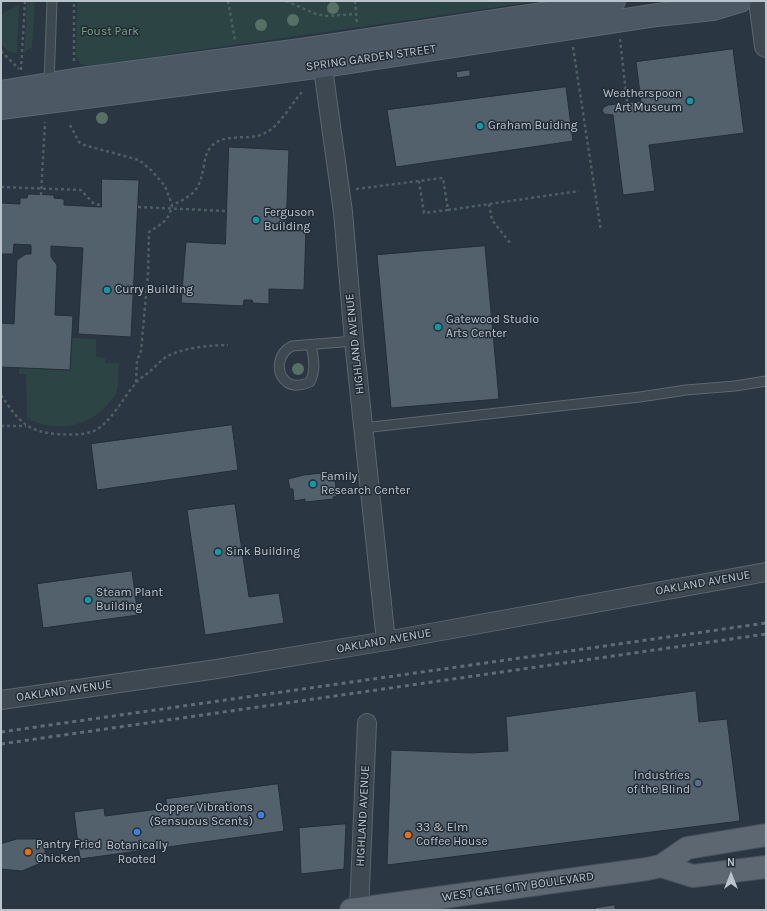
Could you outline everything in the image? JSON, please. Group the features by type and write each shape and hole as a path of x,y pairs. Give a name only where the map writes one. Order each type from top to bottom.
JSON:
{"main road":[{"name":"SPRING GARDEN STREET","path":"577,20 614,1"},
{"name":"SPRING GARDEN STREET","path":"577,20 658,15 713,9 740,1"},
{"name":"SPRING GARDEN STREET","path":"1,108 47,102 321,57 569,10 577,20"},
{"name":"SPRING GARDEN STREET","path":"1,92 47,102"},
{"name":"WEST GATE CITY BOULEVARD","path":"356,910 647,869 661,866 687,848 766,835"},
{"name":"WEST GATE CITY BOULEVARD","path":"661,866 693,876 766,867"}],"street":[{"path":"760,1 766,46"},
{"name":"HIGHLAND AVENUE","path":"321,57 343,212 354,342 386,641"},
{"name":"OAKLAND AVENUE","path":"1,700 217,669 386,641 766,572"},
{"name":"HIGHLAND AVENUE","path":"356,910 367,723"}],"lane":[{"path":"47,102 52,1"},
{"path":"311,346 314,361 314,374 310,382 302,385 293,385 284,380 279,370 280,358 286,349 292,346 311,346 354,342"},
{"path":"363,428 640,397 686,390 735,386 766,380"}],"path":[{"path":"1,51 20,73 25,1"},
{"path":"74,1 74,68"},
{"path":"228,1 234,36"},
{"path":"286,1 316,14 326,16 356,16 355,1"},
{"path":"577,20 601,231"},
{"path":"620,35 627,102"},
{"path":"172,205 185,200 201,182 206,155 210,147 221,140 266,133 277,124 302,92"},
{"path":"41,195 47,102"},
{"path":"70,125 79,142 84,145 139,160 151,170 165,186 172,205 171,213 164,222 149,232 148,274 141,351 137,361 136,382"},
{"path":"355,190 443,178 448,210"},
{"path":"419,181 424,213 579,191"},
{"path":"1,187 80,190 94,204 101,205"},
{"path":"489,204 492,220 511,244"},
{"path":"138,207 226,211"},
{"path":"1,395 23,424 27,426 42,432 56,434 82,434 95,430 117,409 136,382 157,364 174,354 206,346 228,345"},
{"path":"1,426 27,426"}],"green space":[{"path":"27,1 35,1 32,48 29,48 24,53"},
{"name":"Foust Park","path":"77,1 540,1 88,66 81,64 76,57"},
{"path":"19,5 17,53 10,52 1,45 1,16 5,12"},
{"path":"72,338 96,339 96,357 105,358 105,363 119,363 116,394 100,412 81,423 70,426 48,426 37,423 27,418 26,374 19,374 19,368 70,370"}],"building":[{"name":"Weatherspoon Art Museum","path":"733,49 744,133 649,145 655,191 623,195 613,115 604,114 602,110 608,105 641,101 636,62"},
{"path":"470,70 470,76 457,78 456,72"},
{"name":"Graham Buiding","path":"566,87 573,141 396,167 387,110"},
{"name":"Ferguson Building","path":"229,147 289,150 286,228 306,229 304,290 269,289 269,304 253,303 252,300 244,300 243,306 181,303 186,242 225,244"},
{"name":"Curry Building","path":"102,179 139,180 131,337 78,334 83,248 51,246 51,257 57,265 55,315 73,316 70,370 1,367 1,323 14,324 17,260 26,254 31,254 31,245 14,244 13,254 1,254 1,203 20,204 20,198 27,198 28,194 54,195 54,198 64,199 64,205 101,207"},
{"name":"Gatewood Studio Arts Center","path":"485,246 499,399 391,408 377,255"},
{"path":"232,425 238,470 97,490 91,444"},
{"name":"Family Research Center","path":"334,472 337,496 333,497 334,499 305,502 305,499 294,501 293,489 290,489 288,479 304,475"},
{"name":"Sink Building","path":"235,504 249,597 279,593 284,623 205,635 187,510"},
{"name":"Steam Plant Building","path":"132,571 138,615 43,628 37,584"},
{"path":"696,691 699,722 727,719 740,821 387,865 391,750 471,753 508,751 506,717"},
{"path":"278,784 284,831 80,859 74,812 104,808 105,816 167,808 166,799"},
{"path":"346,824 344,869 301,874 299,828"},
{"path":"17,839 44,839 46,861 22,871 1,869 1,844"},
{"path":"615,905 615,910 595,910 595,908"}],"railway":[{"path":"1,732 766,623"},
{"path":"1,744 766,634"}],"place":[{"name":"Weatherspoon Art Museum","path":"690,101"},
{"name":"Graham Buiding","path":"480,126"},
{"name":"Ferguson Building","path":"256,220"},
{"name":"Curry Building","path":"107,290"},
{"name":"Gatewood Studio Arts Center","path":"438,327"},
{"name":"Family Research Center","path":"313,484"},
{"name":"Sink Building","path":"218,552"},
{"name":"Steam Plant Building","path":"88,600"},
{"name":"Industries of the Blind","path":"698,783"},
{"name":"Copper Vibrations (Sensuous Scents)","path":"261,815"},
{"name":"Botanically Rooted","path":"137,832"},
{"name":"33 & Elm Coffee House","path":"408,835"},
{"name":"Pantry Fried Chicken","path":"28,852"}]}
